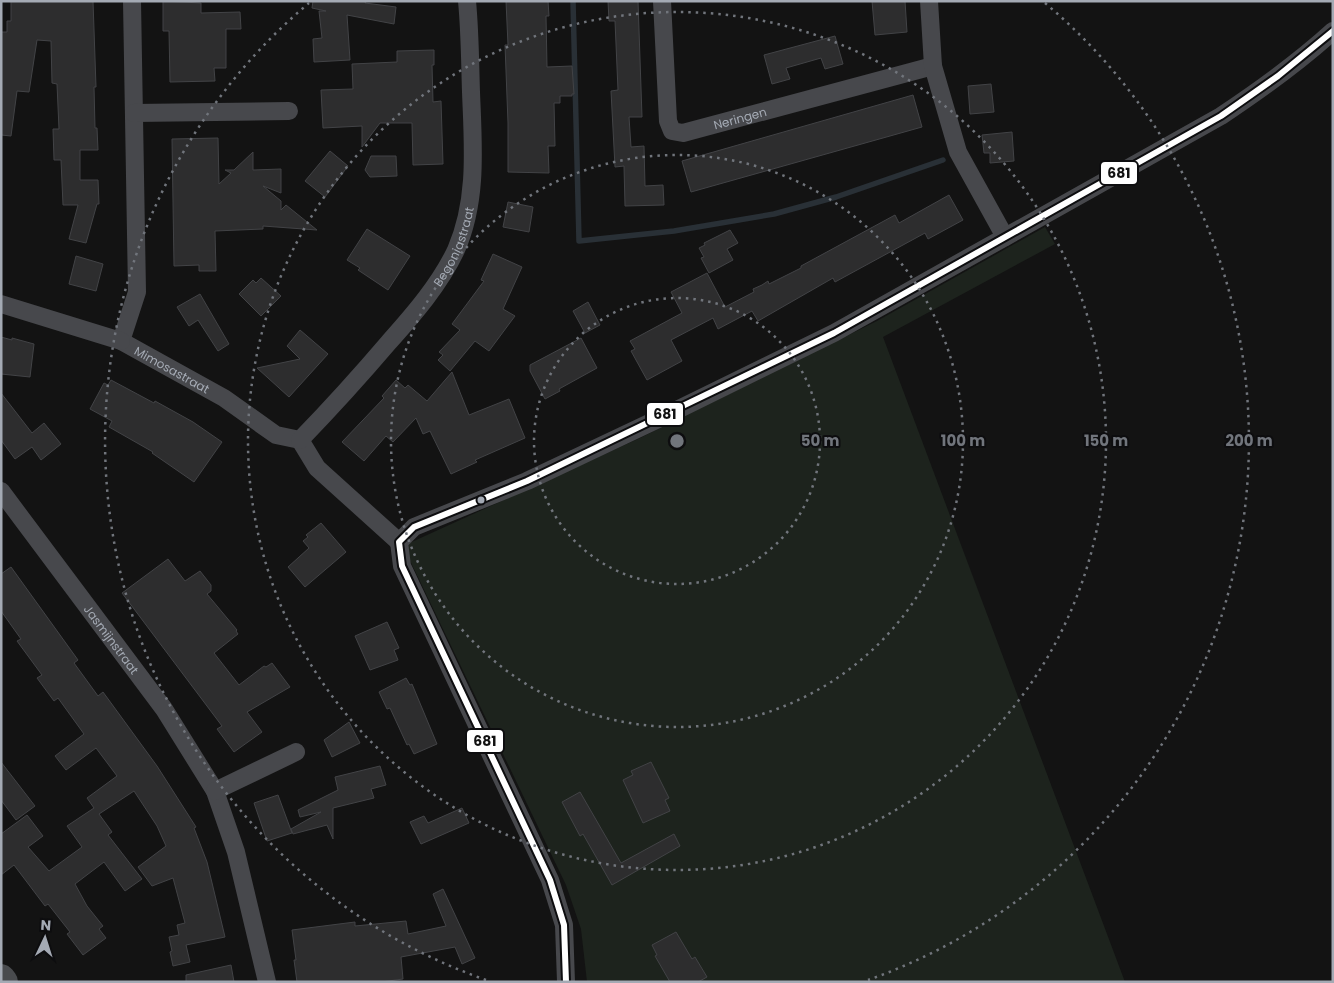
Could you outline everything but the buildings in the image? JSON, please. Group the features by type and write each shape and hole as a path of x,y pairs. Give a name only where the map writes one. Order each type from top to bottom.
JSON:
{"main road":[{"path":"1,978 4,982"}],"street":[{"name":"Mimosastraat","path":"132,1 137,292 121,341 224,398 276,436 300,440"},
{"name":"Begoniastraat","path":"300,440 343,396 414,313 443,274 456,249 465,223 473,174 467,1"},
{"name":"Neringen","path":"662,1 668,121 672,131 683,133 933,66"},
{"path":"929,1 933,66 958,152 1005,237"},
{"path":"399,542 414,527 527,481 834,333 1221,116 1265,87 1333,31"},
{"path":"134,113 289,110"},
{"path":"1,304 121,341"},
{"path":"300,440 317,468 399,542 402,566 550,880 564,924 566,978"},
{"name":"Jasmijnstraat","path":"1,492 164,709 215,791 236,852 268,982"},
{"path":"215,791 296,752"}],"shaded area":[{"path":"1045,227 1055,244 883,337 1125,982 587,982 581,929 566,885 403,546 640,438 877,321"}],"waterway":[{"path":"573,1 579,241 674,231 774,214 836,197 943,160"}],"transit line":[{"name":"681","path":"566,982 564,925 550,880 402,566 399,542 414,527 527,481 834,333 1221,116 1278,76 1333,31"}]}
